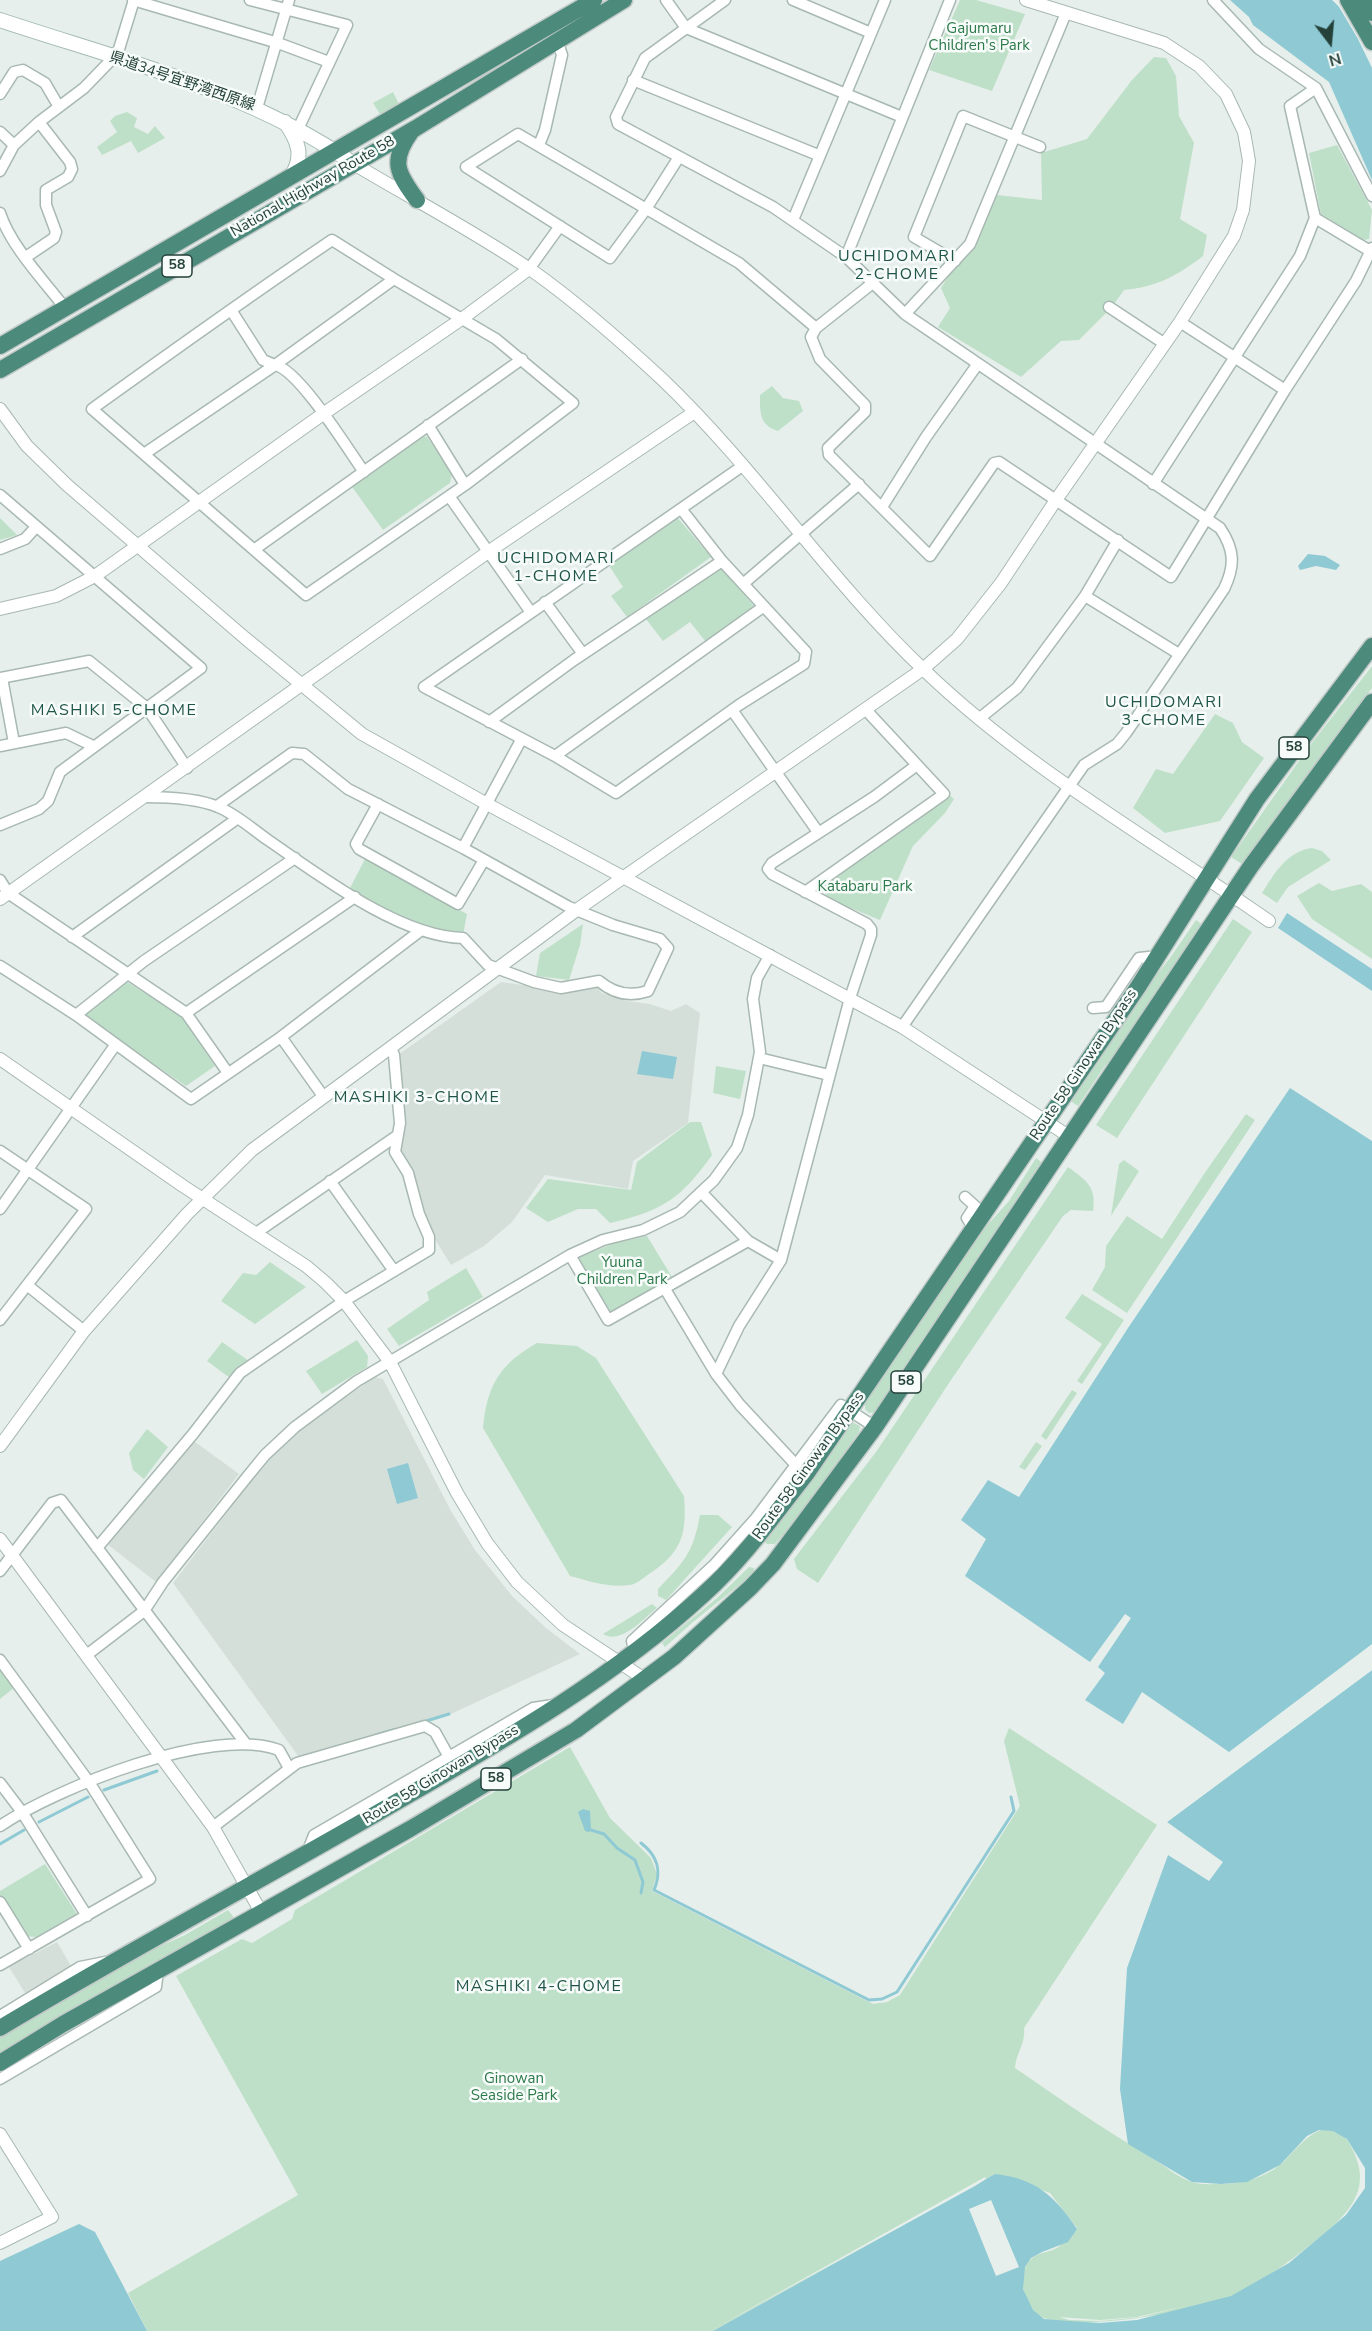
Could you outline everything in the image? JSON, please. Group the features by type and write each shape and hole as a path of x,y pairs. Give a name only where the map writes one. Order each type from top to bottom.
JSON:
{"highway":[{"name":"National Highway Route 58","path":"0,370 414,129 558,43 624,0"},
{"path":"1347,0 1372,42"},
{"path":"1364,0 1372,14"},
{"name":"National Highway Route 58","path":"0,346 336,151 588,1"},
{"path":"414,129 402,146 398,164 403,181 417,200"},
{"name":"Route 58 Ginowan Bypass","path":"0,2028 307,1854 562,1703 621,1664 706,1593 750,1547 850,1410 1158,956 1296,745 1372,646"},
{"name":"Route 58 Ginowan Bypass","path":"0,2063 158,1970 506,1773 576,1730 646,1680 724,1613 773,1564 875,1427 1232,896 1296,804 1372,702"}],"main road":[{"name":"県道34号宜野湾西原線","path":"0,20 257,108 298,129 354,164"},
{"path":"284,121 295,136 300,151 298,166 291,177"}],"street":[{"path":"0,170 14,145 39,122 84,88 113,58 119,49 134,0 278,43 329,62"},
{"path":"250,0 289,4 347,25 298,129"},
{"path":"666,0 686,28 902,117"},
{"path":"725,0 645,58 616,117 618,124 773,207 846,257 905,314 1207,521 1221,528 1230,543 1233,559 1231,575 1126,733 1117,744 1084,765 902,1027"},
{"path":"793,0 871,33"},
{"path":"793,220 818,155 885,0"},
{"path":"846,257 950,0"},
{"path":"0,1446 84,1331 203,1199 252,1150 578,909 626,878 923,669 976,618 1180,322 1234,236 1243,210 1249,161 1244,132 1226,93 1199,66 1174,48 1026,0"},
{"path":"1214,0 1259,49 1316,88 1372,196"},
{"path":"257,108 289,4"},
{"path":"905,314 970,244 1066,13"},
{"path":"539,145 545,130 562,55 558,43"},
{"path":"0,94 14,72 23,70 45,83 59,107"},
{"path":"633,80 818,155"},
{"path":"1154,484 1300,256 1315,218 1290,106 1316,88"},
{"path":"955,261 914,237 963,116 1040,147"},
{"path":"26,257 54,238 56,232 44,197 46,190 68,177 72,169 70,162 39,122"},
{"path":"0,132 14,145"},
{"path":"679,157 646,209 610,258 466,167 518,134 539,145 646,209 739,263 816,328"},
{"path":"354,164 528,269 607,330 665,382 923,669 980,718 1070,786 1269,921"},
{"path":"874,282 816,328 811,337 820,359 865,405 865,412 828,448 829,455 930,556 994,463 999,462 1171,577 1285,390 1356,281 1371,249 1315,218"},
{"path":"1,219 26,257 65,308"},
{"path":"0,609 56,596 95,576 463,318 528,269 560,226"},
{"path":"332,240 394,279 463,318 522,359 573,403 465,485 306,595 92,410 332,240"},
{"path":"144,454 275,365 394,279"},
{"path":"1109,307 1165,344"},
{"path":"231,310 263,360 286,367 364,472"},
{"path":"1180,322 1285,390"},
{"path":"255,549 522,359"},
{"path":"882,507 926,437 977,365"},
{"path":"0,409 43,462 302,686 362,734 487,804 902,1027 1070,1137"},
{"path":"4,896 488,552 693,413"},
{"path":"428,425 465,485"},
{"path":"682,510 722,561 806,652 804,664 732,710 616,793 555,756 424,687 530,611 682,510 741,467"},
{"path":"743,584 859,484"},
{"path":"0,495 201,668 60,772 48,801 39,809 0,825"},
{"path":"449,496 530,611"},
{"path":"0,549 24,538 36,527"},
{"path":"980,718 1017,688 1085,596 1118,540"},
{"path":"489,722 583,654 722,561"},
{"path":"1085,596 1179,654"},
{"path":"545,602 583,654"},
{"path":"555,756 763,607"},
{"path":"14,744 1,678 89,661 147,708 187,768"},
{"path":"732,710 818,832"},
{"path":"806,892 944,794 866,710"},
{"path":"0,746 66,733 93,746"},
{"path":"463,848 521,740"},
{"path":"145,797 186,800 217,806 355,897 420,931 445,938 463,938 488,965 534,982 561,988 599,981 608,989 634,996 648,991 668,948 660,939 613,924 578,909 348,789 304,754 292,753 217,806"},
{"path":"716,1374 739,1326 782,1260 829,1075 871,929 772,874 768,869 772,863 874,797 917,765"},
{"path":"378,804 356,844 359,849 458,904 484,860"},
{"path":"72,937 238,818"},
{"path":"76,1015 128,975 295,858"},
{"path":"0,880 4,896 72,937 186,1013 228,1073"},
{"path":"186,1013 355,897"},
{"path":"0,966 76,1015 191,1099 280,1036 420,931"},
{"path":"88,1654 144,1611 163,1581 265,1455 295,1426 390,1362 570,1255 603,1240 658,1224 680,1212 702,1193 737,1148 748,1115 759,1058 753,999 757,978 770,956"},
{"path":"1093,1008 1106,1007 1139,958 1158,956"},
{"path":"280,1036 323,1096"},
{"path":"0,1209 116,1044"},
{"path":"97,1548 193,1434 240,1373 344,1301 429,1250 429,1243 408,1173 395,1152 400,1123 394,1055 391,1048"},
{"path":"759,1058 829,1075"},
{"path":"0,1059 72,1106 203,1199 306,1266 344,1301 390,1362 458,1492 493,1551 536,1602 563,1625 646,1680"},
{"path":"256,1233 398,1136"},
{"path":"0,1151 86,1209 0,1320"},
{"path":"330,1181 394,1271"},
{"path":"702,1193 748,1241 782,1260"},
{"path":"965,1197 975,1206 967,1218 974,1229"},
{"path":"570,1255 608,1320 748,1241"},
{"path":"27,1285 84,1331"},
{"path":"665,1289 716,1374 740,1405 796,1465"},
{"path":"635,1653 632,1641 640,1631 676,1602 714,1565 756,1518 841,1405 875,1427"},
{"path":"0,1571 52,1503 61,1500 246,1744"},
{"path":"0,1539 88,1654 213,1827 261,1912"},
{"path":"0,1660 89,1782 150,1879 0,1965"},
{"path":"307,1854 314,1835 532,1708 562,1703"},
{"path":"213,1827 289,1768 424,1726 435,1732 449,1757"},
{"path":"0,1826 41,1801 163,1756 258,1744 279,1750 289,1768"},
{"path":"0,1783 22,1812 87,1916"},
{"path":"0,1902 29,1949"},
{"path":"0,2016 80,1967 120,1959"},
{"path":"0,2079 156,1987 158,1970"},
{"path":"0,2134 52,2217 0,2243"}],"shaded area":[{"path":"501,982 560,990 594,985 602,993 626,1001 650,1004 671,1011 686,1004 700,1013 688,1123 633,1161 628,1189 545,1175 512,1222 484,1246 451,1265 436,1241 399,1152 398,1055"},
{"path":"374,1377 383,1379 451,1511 475,1550 513,1597 546,1628 580,1654 453,1713 301,1760 173,1583 268,1459 300,1431"},
{"path":"191,1439 239,1474 156,1582 107,1544"},
{"path":"57,1942 71,1966 25,1993 9,1967"}],"green space":[{"name":"Gajumaru Children's Park","path":"960,0 976,0 1025,14 992,91 929,70"},
{"path":"1154,57 1166,58 1176,76 1179,116 1194,143 1180,219 1207,235 1203,256 1166,279 1124,290 1112,307 1079,340 1061,341 1021,377 938,327 950,308 941,288 997,195 1042,200 1041,153 1087,139 1132,80"},
{"path":"393,92 399,104 380,114 373,103"},
{"path":"127,112 137,118 134,127 148,134 155,126 165,138 138,153 131,141 102,155 97,147 117,132 110,121 115,116"},
{"path":"1337,145 1372,210 1369,239 1363,240 1321,214 1309,153"},
{"path":"772,386 783,398 799,401 803,411 778,431 767,425 761,412 760,395"},
{"path":"419,436 427,437 452,474 450,483 383,530 350,484"},
{"path":"677,517 711,557 627,617 611,596 623,587 608,564"},
{"path":"0,518 17,535 0,540"},
{"path":"720,567 754,606 706,642 690,622 663,641 646,619"},
{"path":"1372,666 1372,688 1242,864 1231,857 1311,744"},
{"path":"1215,714 1233,723 1242,742 1264,758 1220,821 1165,833 1133,808 1156,769 1173,774"},
{"name":"Katabaru Park","path":"949,795 954,799 945,813 913,846 880,920 826,898 824,886"},
{"path":"1312,848 1322,851 1331,860 1288,887 1277,903 1262,893 1282,864 1295,854"},
{"path":"365,859 467,914 463,935 419,925 349,890"},
{"path":"1319,883 1332,891 1361,884 1372,892 1372,959 1312,919 1297,896"},
{"path":"1233,919 1252,932 1117,1138 1096,1125"},
{"path":"1196,920 1205,926 1129,1040 1104,1067 1078,1106 1069,1100 1141,994 1170,958"},
{"path":"583,924 580,945 569,980 536,976 540,953"},
{"path":"127,982 180,1015 215,1066 186,1086 83,1015"},
{"path":"716,1066 746,1071 740,1099 713,1093"},
{"path":"1246,1114 1255,1120 1127,1313 1092,1290 1105,1267 1106,1246 1127,1216 1162,1239"},
{"path":"690,1122 701,1122 712,1155 680,1193 657,1208 610,1223 596,1209 578,1209 548,1222 526,1208 548,1179 631,1190 637,1162"},
{"path":"1036,1158 1044,1164 877,1412 869,1413 865,1409 865,1403 980,1233 1009,1201"},
{"path":"1124,1160 1139,1171 1111,1216 1119,1164"},
{"path":"1068,1167 1080,1176 1092,1190 1093,1211 1071,1210 1063,1216 949,1383 818,1583 797,1569 794,1559 876,1452"},
{"name":"Yuuna Children Park","path":"647,1236 672,1277 611,1313 578,1258 612,1244"},
{"path":"270,1262 306,1287 255,1324 221,1301 243,1273 256,1275"},
{"path":"466,1268 483,1297 399,1346 387,1329 429,1300 427,1292"},
{"path":"1082,1294 1124,1320 1082,1384 1077,1381 1102,1344 1065,1318"},
{"path":"357,1340 368,1356 367,1367 322,1394 306,1371"},
{"path":"222,1342 249,1361 235,1371 230,1378 207,1361"},
{"path":"537,1343 577,1346 596,1358 684,1496 683,1532 675,1550 660,1566 632,1585 607,1585 570,1576 483,1428 488,1400 498,1377 514,1359"},
{"path":"1072,1390 1077,1393 1046,1440 1041,1436"},
{"path":"850,1421 860,1426 859,1432 806,1507 775,1544 767,1544 763,1540"},
{"path":"147,1429 168,1447 144,1479 133,1470 129,1453"},
{"path":"1036,1442 1042,1446 1025,1470 1019,1467"},
{"path":"700,1515 718,1515 732,1527 666,1600 658,1596 658,1589 675,1571 691,1548"},
{"path":"749,1567 754,1568 753,1574 665,1647 662,1643 717,1598"},
{"path":"652,1604 657,1608 624,1634 610,1636 603,1634"},
{"path":"0,1667 15,1687 0,1699"},
{"name":"Ginowan Seaside Park","path":"1009,1728 1157,1825 1024,2028 1024,2038 1015,2068 1176,2174 1195,2183 1228,2184 1252,2179 1281,2164 1303,2142 1320,2130 1329,2129 1339,2132 1348,2141 1355,2155 1360,2180 1358,2191 1353,2202 1336,2223 1280,2268 1232,2296 1192,2308 1110,2321 1061,2321 1044,2318 1034,2311 1025,2297 1022,2283 1024,2269 1032,2258 1057,2248 1077,2228 1050,2193 995,2174 713,2331 147,2331 128,2293 298,2195 176,1976 242,1939 252,1943 292,1919 295,1910 570,1747 610,1818 651,1858 657,1874 652,1891 873,2004 887,2002 900,1995 1020,1806 1004,1741"},
{"path":"45,1864 77,1914 36,1937 25,1936 0,1896 0,1891"},
{"path":"228,1910 235,1919 0,2054 0,2037 145,1953 185,1935"}],"water":[{"path":"1230,0 1332,0 1372,38 1372,180 1329,82 1253,25 1249,17"},
{"path":"1308,554 1325,556 1340,565 1336,570 1316,566 1300,570 1298,566"},
{"path":"1287,913 1372,969 1372,991 1278,928"},
{"path":"642,1051 677,1057 673,1079 637,1074"},
{"path":"1290,1088 1372,1141 1372,1644 1229,1752 1142,1692 1123,1724 1085,1700 1105,1673 1098,1667 1131,1618 1125,1614 1090,1662 965,1576 986,1539 961,1520 988,1480 1019,1497 1128,1328"},
{"path":"408,1463 418,1498 397,1504 387,1469"},
{"path":"1372,1670 1372,2331 713,2331 995,2174 1033,2184 1061,2207 1077,2229 1068,2242 1031,2258 1025,2267 1023,2289 1033,2310 1044,2319 1100,2323 1137,2320 1231,2296 1289,2263 1346,2215 1365,2188 1365,2168 1347,2139 1333,2131 1319,2130 1307,2136 1280,2165 1247,2182 1221,2184 1192,2182 1128,2144 1120,2089 1127,1968 1168,1855 1209,1881 1223,1862 1167,1822"},
{"path":"583,1809 590,1811 591,1830 589,1832 585,1831 578,1812"},
{"path":"79,2224 95,2232 147,2331 0,2331 0,2261"}],"pier":[{"path":"1335,0 1372,34 1372,68 1358,39"},
{"path":"1372,1667 1372,1670 1164,1822"},
{"path":"985,2177 986,2179 975,2186 710,2331"},
{"path":"991,2200 1019,2267 996,2276 969,2209"},
{"path":"1185,2306 1141,2317 1100,2321 1069,2320 1059,2317 1100,2320 1137,2317"}],"waterway":[{"path":"423,1722 449,1714"},
{"path":"376,1735 393,1730"},
{"path":"104,1790 157,1771"},
{"path":"39,1822 88,1797"},
{"path":"641,1843 651,1853 657,1864 658,1876 654,1890 869,2000 882,1999 897,1992 1014,1811 1011,1797"},
{"path":"0,1844 24,1830"},
{"path":"591,1830 604,1834 617,1848 635,1860 643,1882 641,1893"}],"district":[{"name":"UCHIDOMARI 2-CHOME","path":"897,266"},
{"name":"UCHIDOMARI 1-CHOME","path":"556,568"},
{"name":"MASHIKI 5-CHOME","path":"114,711"},
{"name":"UCHIDOMARI 3-CHOME","path":"1164,712"},
{"name":"MASHIKI 3-CHOME","path":"417,1098"},
{"name":"MASHIKI 4-CHOME","path":"539,1987"}]}
